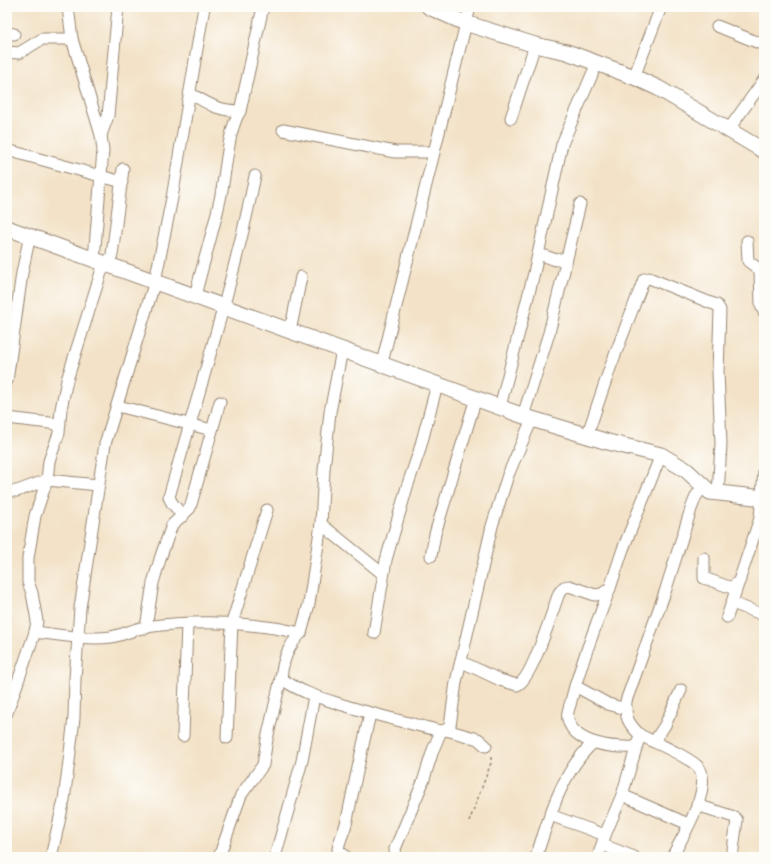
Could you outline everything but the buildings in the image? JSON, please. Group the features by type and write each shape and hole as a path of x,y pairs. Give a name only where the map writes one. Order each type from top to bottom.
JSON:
{"street":[{"path":"7,713 12,684 35,632 37,621 32,593 28,582 28,558 35,516 47,480 47,470 59,432 58,424 67,380 99,261 103,150 101,135 72,39 68,7"},
{"path":"101,135 108,116 118,7"},
{"path":"51,857 64,800 74,718 77,637 105,444 118,406 154,281 172,198 191,94 204,7"},
{"path":"195,296 221,196 231,136 236,118 240,111 263,7"},
{"path":"429,7 465,23 535,45 567,52 634,77 658,88 764,151"},
{"path":"382,363 470,7"},
{"path":"634,77 661,7"},
{"path":"717,26 764,44"},
{"path":"7,52 19,53 42,39 72,39"},
{"path":"511,118 535,45"},
{"path":"500,407 539,254 562,144 597,63"},
{"path":"729,129 764,80"},
{"path":"191,94 222,110 240,111"},
{"path":"283,130 395,152 433,152"},
{"path":"7,150 122,182"},
{"path":"99,261 110,259 112,256 123,168"},
{"path":"183,516 169,497 224,308 242,240 254,176"},
{"path":"396,857 395,848 423,782 433,750 444,731 450,726 456,682 462,662 492,526 527,418 580,204"},
{"path":"7,228 30,235 224,308 382,363 527,418 587,436 661,455 675,462 686,470 710,492 718,494 763,497"},
{"path":"7,381 22,273 30,235"},
{"path":"747,241 748,261 762,271 761,305 764,312"},
{"path":"539,254 556,260 566,258"},
{"path":"285,329 292,322 301,277"},
{"path":"587,436 644,279 649,278 717,305 720,310 718,372 721,444 718,494"},
{"path":"219,857 241,795 263,765 282,667 291,642 301,633 309,604 321,524 324,470 330,412 342,350"},
{"path":"374,633 383,574 437,385"},
{"path":"431,556 435,534 476,398"},
{"path":"146,628 153,583 161,556 172,525 190,508 220,402"},
{"path":"118,406 190,423 212,430"},
{"path":"7,418 58,424"},
{"path":"636,747 618,748 593,743 572,729 567,718 575,686 623,549 661,455"},
{"path":"727,617 760,518 763,497 764,471"},
{"path":"7,491 16,491 47,480 98,485"},
{"path":"672,857 697,805 702,789 703,777 699,767 640,735 630,726 626,714 626,701 665,592 696,496 703,487"},
{"path":"227,738 232,623 267,510"},
{"path":"321,524 383,574"},
{"path":"704,558 704,578 732,588 740,580"},
{"path":"462,662 500,680 517,685 521,684 538,652 559,592 564,587 569,586 595,595 602,594 610,588"},
{"path":"732,603 764,615"},
{"path":"35,632 77,637 112,637 146,628 232,623 301,633"},
{"path":"183,736 187,625"},
{"path":"281,678 290,686 314,696 370,714 478,739 486,746"},
{"path":"575,686 608,704 626,709"},
{"path":"654,742 665,725 681,690"},
{"path":"275,857 302,761 314,696"},
{"path":"346,857 338,850 338,842 346,823 351,794 370,714"},
{"path":"598,857 622,795 640,735"},
{"path":"536,857 550,815 577,761 593,743"},
{"path":"622,795 688,824"},
{"path":"697,805 734,817 737,820 732,857"},
{"path":"550,815 604,840 634,857"}],"path":[{"path":"469,822 491,763 491,755 486,746"}]}
